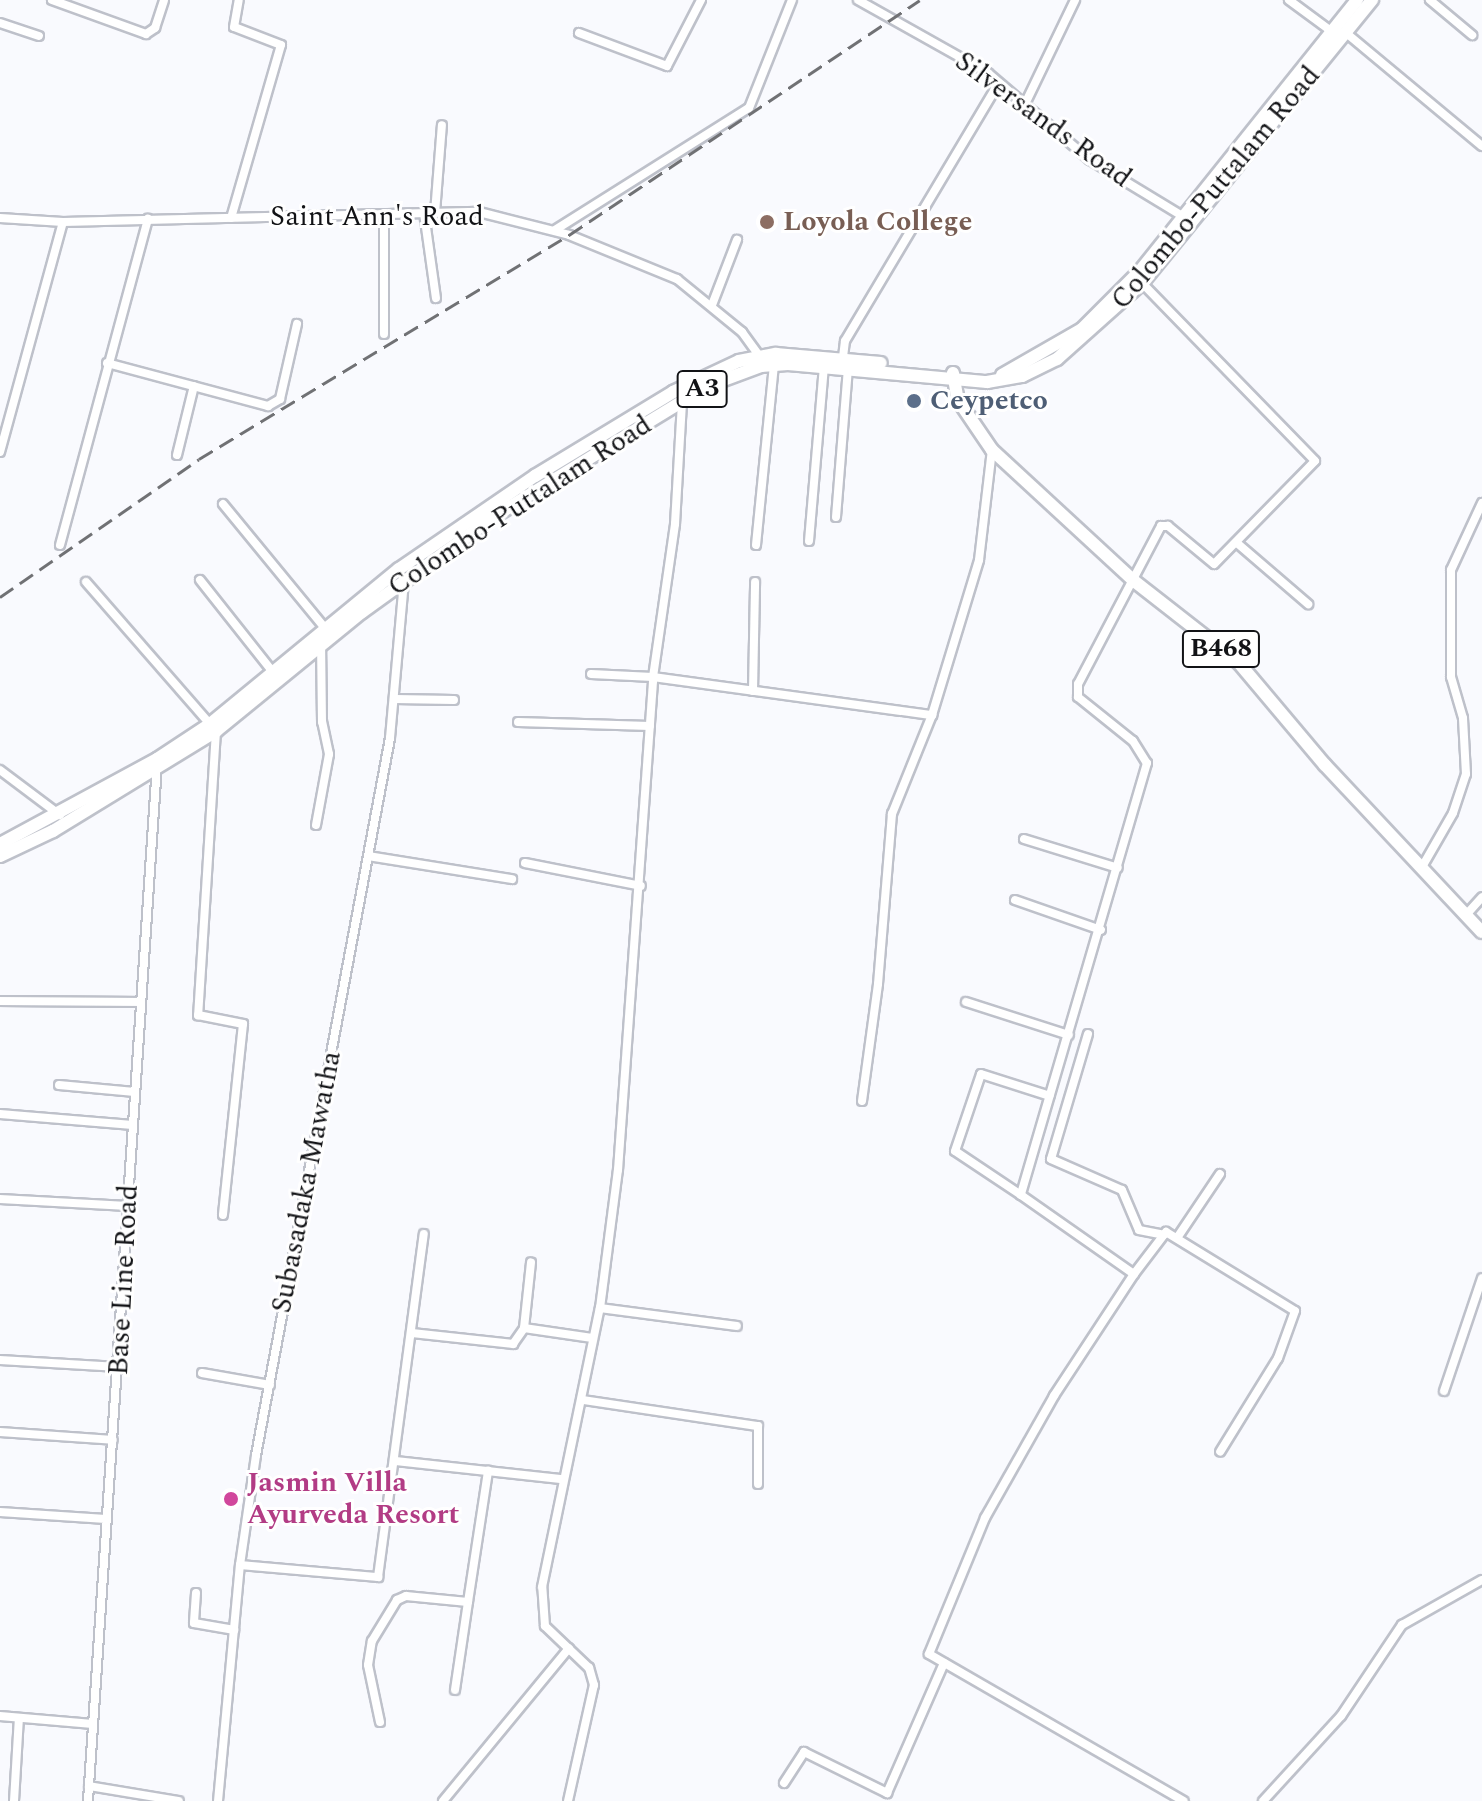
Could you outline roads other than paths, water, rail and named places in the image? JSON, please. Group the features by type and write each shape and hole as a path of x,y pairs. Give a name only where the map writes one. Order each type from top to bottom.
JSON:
{"main road":[{"name":"Colombo-Puttalam Road","path":"953,376 1005,374 1059,345 1140,271 1357,0"},
{"name":"Colombo-Puttalam Road","path":"0,856 157,765 213,728 322,645 401,575 535,476 709,373 766,362 846,363 1011,380 1036,370 1078,343 1142,283 1372,0"},
{"name":"Colombo-Puttalam Road","path":"213,728 321,629 549,480 682,401 766,362 846,363"},
{"name":"B468","path":"953,376 965,415 992,450 1134,581 1239,663 1482,932"},
{"name":"Colombo-Puttalam Road","path":"0,844 157,765"}],"street":[{"path":"52,0 146,34 155,28 164,0"},
{"path":"231,218 281,45 234,27 239,0"},
{"path":"579,33 667,66 701,0"},
{"path":"555,230 749,108 792,0"},
{"name":"Silversands Road","path":"858,0 998,84 1090,160 1184,217"},
{"path":"1024,106 1075,0"},
{"path":"1289,0 1331,31"},
{"path":"1430,0 1472,35"},
{"path":"0,23 39,36"},
{"path":"1345,32 1482,146"},
{"path":"836,517 845,341 998,84"},
{"path":"435,213 442,125"},
{"name":"Saint Ann's Road","path":"0,218 63,222 479,212 555,230 629,256 677,279 712,305 766,362"},
{"path":"424,213 436,298"},
{"path":"384,214 384,334"},
{"path":"60,545 148,219"},
{"path":"1,448 63,222"},
{"path":"712,305 737,240"},
{"path":"1021,1195 1101,930 1147,763 1133,741 1078,697 1078,684 1161,526 1168,526 1214,564 1315,461 1142,283"},
{"path":"107,363 264,406 276,403 297,324"},
{"path":"756,545 766,362"},
{"path":"809,541 824,365"},
{"path":"177,455 194,386"},
{"path":"568,1801 594,1685 589,1668 545,1626 540,1612 561,1479 583,1400 592,1338 600,1308 618,1170 641,886 653,677 675,524 682,401"},
{"path":"862,1101 878,984 892,814 932,715 979,560 992,450"},
{"path":"1422,867 1453,813 1466,774 1463,718 1451,677 1451,570 1480,515 1482,503"},
{"path":"223,504 321,629 322,722 329,754 316,825"},
{"path":"1237,543 1308,604"},
{"name":"Subasadaka Mawatha","path":"219,1800 240,1565 395,699 401,575"},
{"path":"200,580 272,671"},
{"path":"86,582 213,728 198,1015 243,1024 223,1215"},
{"path":"753,691 755,582"},
{"path":"591,674 653,677 932,715"},
{"path":"395,699 454,700"},
{"path":"518,722 650,726"},
{"name":"Base Line Road","path":"88,1801 157,765"},
{"path":"0,770 60,816"},
{"path":"1024,839 1118,868"},
{"path":"368,856 512,879"},
{"path":"525,863 641,886"},
{"path":"1466,915 1482,897"},
{"path":"1015,900 1101,930"},
{"path":"0,1001 141,1002"},
{"path":"966,1002 1069,1035"},
{"path":"1088,1034 1051,1159 1122,1190 1139,1230 1164,1235"},
{"path":"1050,1096 981,1074 955,1151 1134,1274"},
{"path":"59,1085 135,1092"},
{"path":"0,1114 133,1125"},
{"path":"1177,1238 1220,1174"},
{"path":"0,1199 128,1206"},
{"path":"1184,1801 929,1654 985,1518 1054,1396 1134,1274 1166,1232 1295,1311 1278,1358 1220,1452"},
{"path":"240,1565 378,1577 424,1234"},
{"path":"412,1333 513,1344 524,1328 531,1262"},
{"path":"1444,1391 1482,1278"},
{"path":"600,1308 737,1326"},
{"path":"524,1328 592,1338"},
{"path":"0,1360 119,1367"},
{"path":"202,1373 270,1385"},
{"path":"583,1400 758,1426 758,1484"},
{"path":"0,1432 113,1440"},
{"path":"395,1461 561,1479"},
{"path":"455,1690 488,1471"},
{"path":"0,1512 106,1519"},
{"path":"1263,1801 1341,1716 1402,1625 1482,1580"},
{"path":"196,1593 194,1623 234,1630"},
{"path":"380,1722 367,1654 397,1600 416,1594 468,1602"},
{"path":"443,1801 569,1648"},
{"path":"784,1783 804,1752 887,1793 944,1663"},
{"path":"0,1716 93,1724"},
{"path":"14,1801 19,1718"},
{"path":"89,1786 179,1801"}],"railway":[{"path":"0,597 199,459 569,235 920,0"}],"place":[{"name":"Loyola College","path":"767,222"},
{"name":"Ceypetco","path":"914,401"},
{"name":"Jasmin Villa Ayurveda Resort","path":"231,1499"}]}
